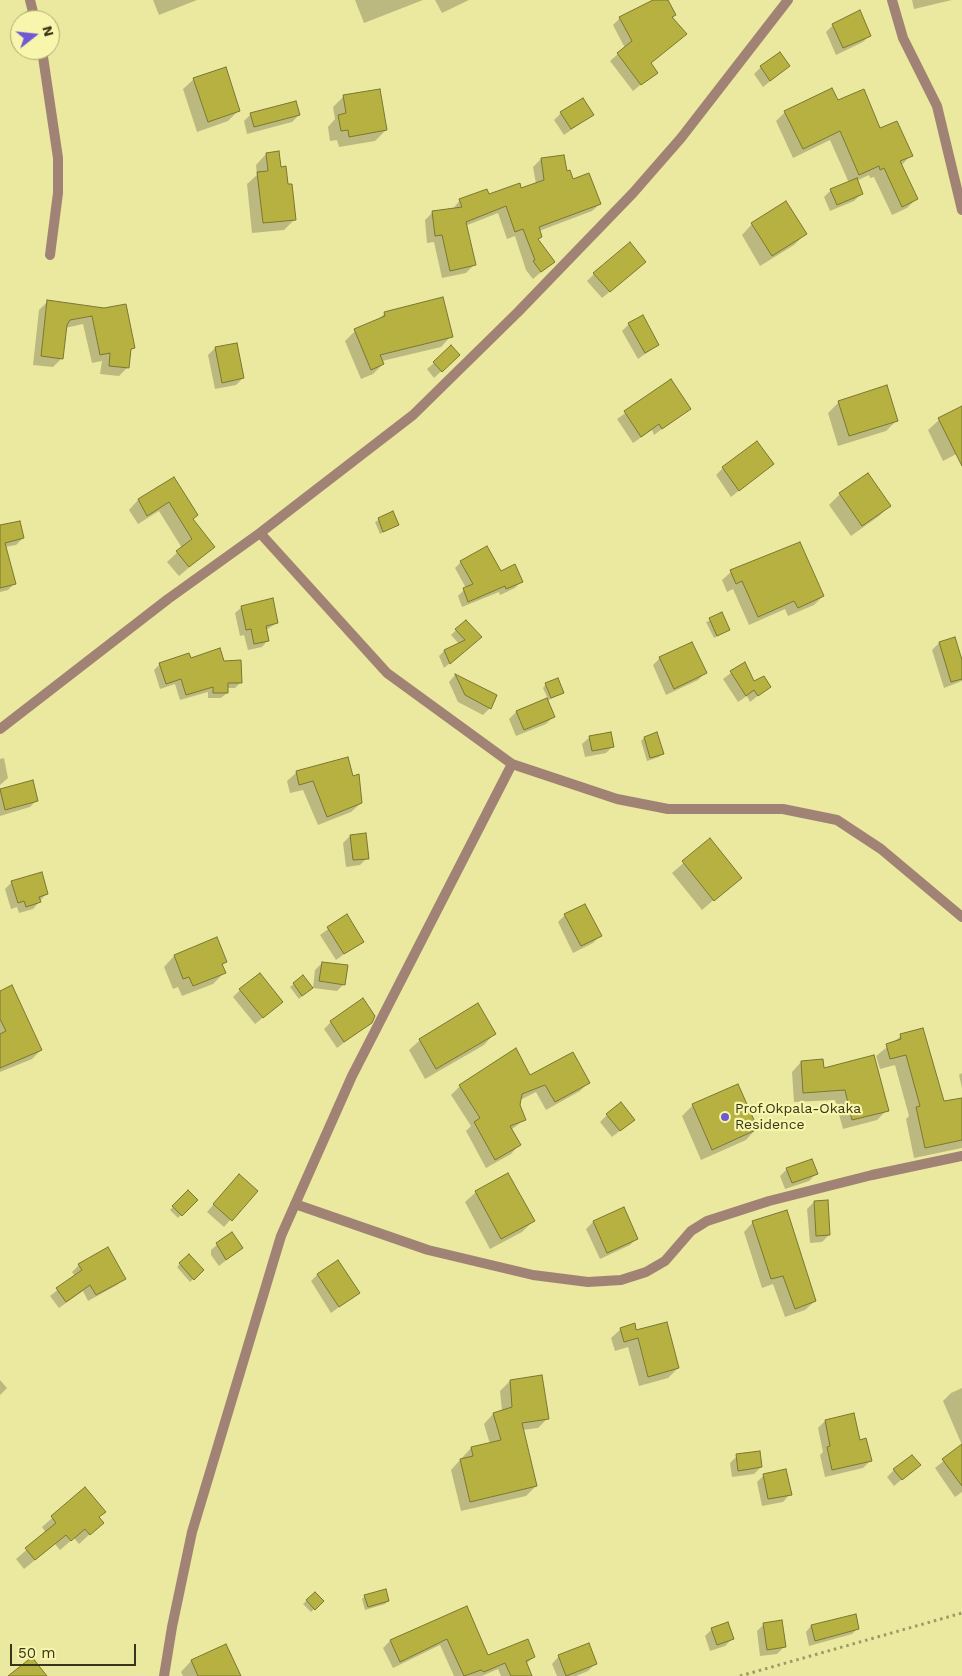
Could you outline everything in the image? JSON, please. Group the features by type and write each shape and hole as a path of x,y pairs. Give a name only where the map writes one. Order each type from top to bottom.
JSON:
{"street":[{"path":"0,729 160,604 260,533 413,415 512,319 633,193 681,138 788,0"},
{"path":"892,0 903,38 937,106 962,210"},
{"path":"43,60 58,158 58,193 50,255"},
{"path":"260,533 387,673 512,764 618,799 668,809 783,809 837,820 881,849 962,917"},
{"path":"164,1676 192,1532 281,1236 352,1076 512,764"},
{"path":"295,1204 428,1250 533,1275 596,1282 622,1280 646,1272 665,1262 691,1231 707,1221 769,1201 872,1175 962,1156"}],"path":[{"path":"740,1676 962,1613"}],"building":[{"path":"653,0 668,0 676,15 672,17 687,34 651,63 658,73 641,85 617,53 632,41 619,17"},
{"path":"860,10 871,36 843,48 832,24"},
{"path":"780,52 790,66 770,81 760,66"},
{"path":"226,67 240,111 208,122 193,78"},
{"path":"832,88 838,100 864,89 880,128 897,121 913,156 900,161 918,199 902,207 884,168 880,170 879,166 859,175 840,131 803,149 784,111"},
{"path":"380,89 387,130 349,137 348,130 341,131 338,115 346,113 343,95"},
{"path":"583,98 594,115 571,129 560,112"},
{"path":"296,101 300,115 254,127 250,113"},
{"path":"279,151 281,167 286,166 288,184 292,184 296,220 263,223 257,172 268,171 266,153"},
{"path":"564,155 567,171 570,170 573,179 589,173 601,204 539,227 542,237 538,239 555,262 541,272 533,261 535,260 523,229 515,232 506,206 466,222 476,265 450,271 442,235 435,236 432,211 462,207 459,199 487,189 489,194 520,183 521,188 544,180 541,158"},
{"path":"857,178 863,194 837,205 830,189"},
{"path":"786,201 807,234 772,256 751,223"},
{"path":"630,242 646,262 610,292 593,273"},
{"path":"443,297 453,337 380,355 384,364 371,370 354,329 385,316 384,312"},
{"path":"47,300 104,308 126,304 135,348 131,349 129,368 109,366 110,353 100,355 92,316 70,320 67,325 63,359 41,356"},
{"path":"643,315 659,345 645,353 628,323"},
{"path":"237,343 244,378 222,383 215,347"},
{"path":"451,345 460,355 442,372 433,362"},
{"path":"671,379 691,409 662,429 659,424 641,437 624,411"},
{"path":"887,385 898,421 849,436 838,401"},
{"path":"962,406 962,466 938,418"},
{"path":"757,441 774,464 739,491 722,467"},
{"path":"868,473 891,506 862,526 839,493"},
{"path":"174,477 198,515 193,519 215,547 189,567 176,551 192,539 169,502 147,516 138,499"},
{"path":"393,511 399,525 383,532 378,518"},
{"path":"20,521 24,538 5,543 16,584 0,588 0,525"},
{"path":"800,542 824,596 798,608 794,601 758,617 742,581 736,584 730,570"},
{"path":"487,546 501,571 515,564 523,582 506,589 505,586 468,602 463,588 473,584 460,561"},
{"path":"273,598 278,623 266,626 269,641 254,644 251,629 246,630 241,606"},
{"path":"722,612 730,630 717,636 709,618"},
{"path":"466,620 482,637 450,664 444,650 465,640 455,629"},
{"path":"955,637 962,660 962,679 951,682 939,642"},
{"path":"692,642 707,673 674,689 659,657"},
{"path":"220,648 224,661 241,660 242,683 228,683 228,693 213,693 213,687 186,695 181,679 166,684 159,663 189,653 191,658"},
{"path":"745,662 754,681 764,676 771,687 758,696 754,690 746,696 730,671"},
{"path":"455,674 497,695 491,709 465,695"},
{"path":"558,678 564,693 551,698 545,683"},
{"path":"547,698 555,717 524,730 516,711"},
{"path":"611,732 614,747 592,751 589,736"},
{"path":"657,732 664,754 650,758 644,737"},
{"path":"348,757 353,776 359,774 362,803 327,817 313,781 299,785 296,771"},
{"path":"33,780 38,801 5,810 0,789"},
{"path":"366,833 369,859 353,860 350,835"},
{"path":"710,838 742,878 714,901 682,861"},
{"path":"42,872 48,894 39,897 41,902 26,907 24,901 18,903 11,881"},
{"path":"585,904 602,936 581,946 564,914"},
{"path":"347,914 364,942 344,954 327,927"},
{"path":"217,937 227,962 222,964 226,973 193,986 189,977 183,979 174,955"},
{"path":"322,962 348,965 345,985 319,981"},
{"path":"260,973 283,1002 263,1018 239,989"},
{"path":"303,975 313,988 302,996 293,983"},
{"path":"12,985 42,1050 0,1068 0,1034 6,1031 0,1019 0,991"},
{"path":"363,998 375,1016 372,1023 344,1042 330,1021"},
{"path":"478,1003 496,1034 436,1069 419,1039"},
{"path":"923,1028 944,1101 962,1098 962,1140 925,1148 916,1107 920,1106 906,1055 890,1059 886,1044 901,1039 900,1034"},
{"path":"516,1048 530,1075 573,1052 590,1083 555,1102 545,1085 522,1094 520,1105 526,1120 510,1126 521,1145 495,1160 474,1122 480,1118 459,1085"},
{"path":"874,1055 889,1111 852,1120 845,1090 803,1093 801,1061 823,1059 824,1068"},
{"name":"Prof.Okpala-Okaka Residence","path":"738,1084 758,1129 712,1150 692,1104"},
{"path":"621,1102 635,1120 620,1131 606,1114"},
{"path":"812,1159 818,1174 792,1183 786,1168"},
{"path":"508,1173 535,1221 501,1239 475,1191"},
{"path":"239,1174 258,1191 232,1221 213,1204"},
{"path":"188,1190 198,1200 182,1216 172,1206"},
{"path":"828,1200 830,1235 816,1236 814,1201"},
{"path":"624,1207 638,1239 607,1253 593,1221"},
{"path":"787,1210 816,1301 795,1309 783,1276 771,1279 752,1221"},
{"path":"232,1232 243,1248 226,1260 216,1243"},
{"path":"108,1247 126,1279 96,1295 90,1285 66,1302 56,1288 82,1270 78,1264"},
{"path":"189,1254 204,1270 194,1280 179,1263"},
{"path":"338,1260 360,1293 339,1307 317,1274"},
{"path":"667,1322 679,1368 648,1377 638,1338 624,1342 620,1328 635,1323 636,1330"},
{"path":"542,1375 549,1419 522,1423 537,1486 470,1502 460,1459 473,1456 471,1447 501,1440 493,1413 512,1407 510,1380"},
{"path":"854,1413 860,1440 866,1438 872,1461 832,1470 827,1447 830,1446 825,1420"},
{"path":"962,1444 962,1486 942,1459"},
{"path":"760,1451 762,1467 738,1471 736,1454"},
{"path":"912,1455 921,1465 902,1480 893,1469"},
{"path":"786,1469 792,1495 768,1499 763,1474"},
{"path":"85,1487 106,1512 99,1517 104,1523 90,1535 85,1529 71,1541 66,1535 35,1560 25,1548 56,1523 51,1516"},
{"path":"386,1589 389,1601 368,1607 364,1595"},
{"path":"315,1592 324,1601 315,1610 306,1600"},
{"path":"467,1606 488,1655 528,1639 535,1657 526,1661 532,1676 511,1676 505,1663 484,1672 481,1670 464,1676 447,1639 400,1662 390,1640"},
{"path":"856,1614 859,1629 815,1641 811,1625"},
{"path":"782,1620 786,1647 767,1650 763,1623"},
{"path":"728,1622 734,1639 717,1645 711,1628"},
{"path":"589,1643 597,1664 566,1676 558,1655"},
{"path":"226,1644 241,1676 198,1676 191,1660"},
{"path":"32,1657 47,1676 8,1676"}],"place":[{"name":"Prof.Okpala-Okaka Residence","path":"725,1117"}]}
